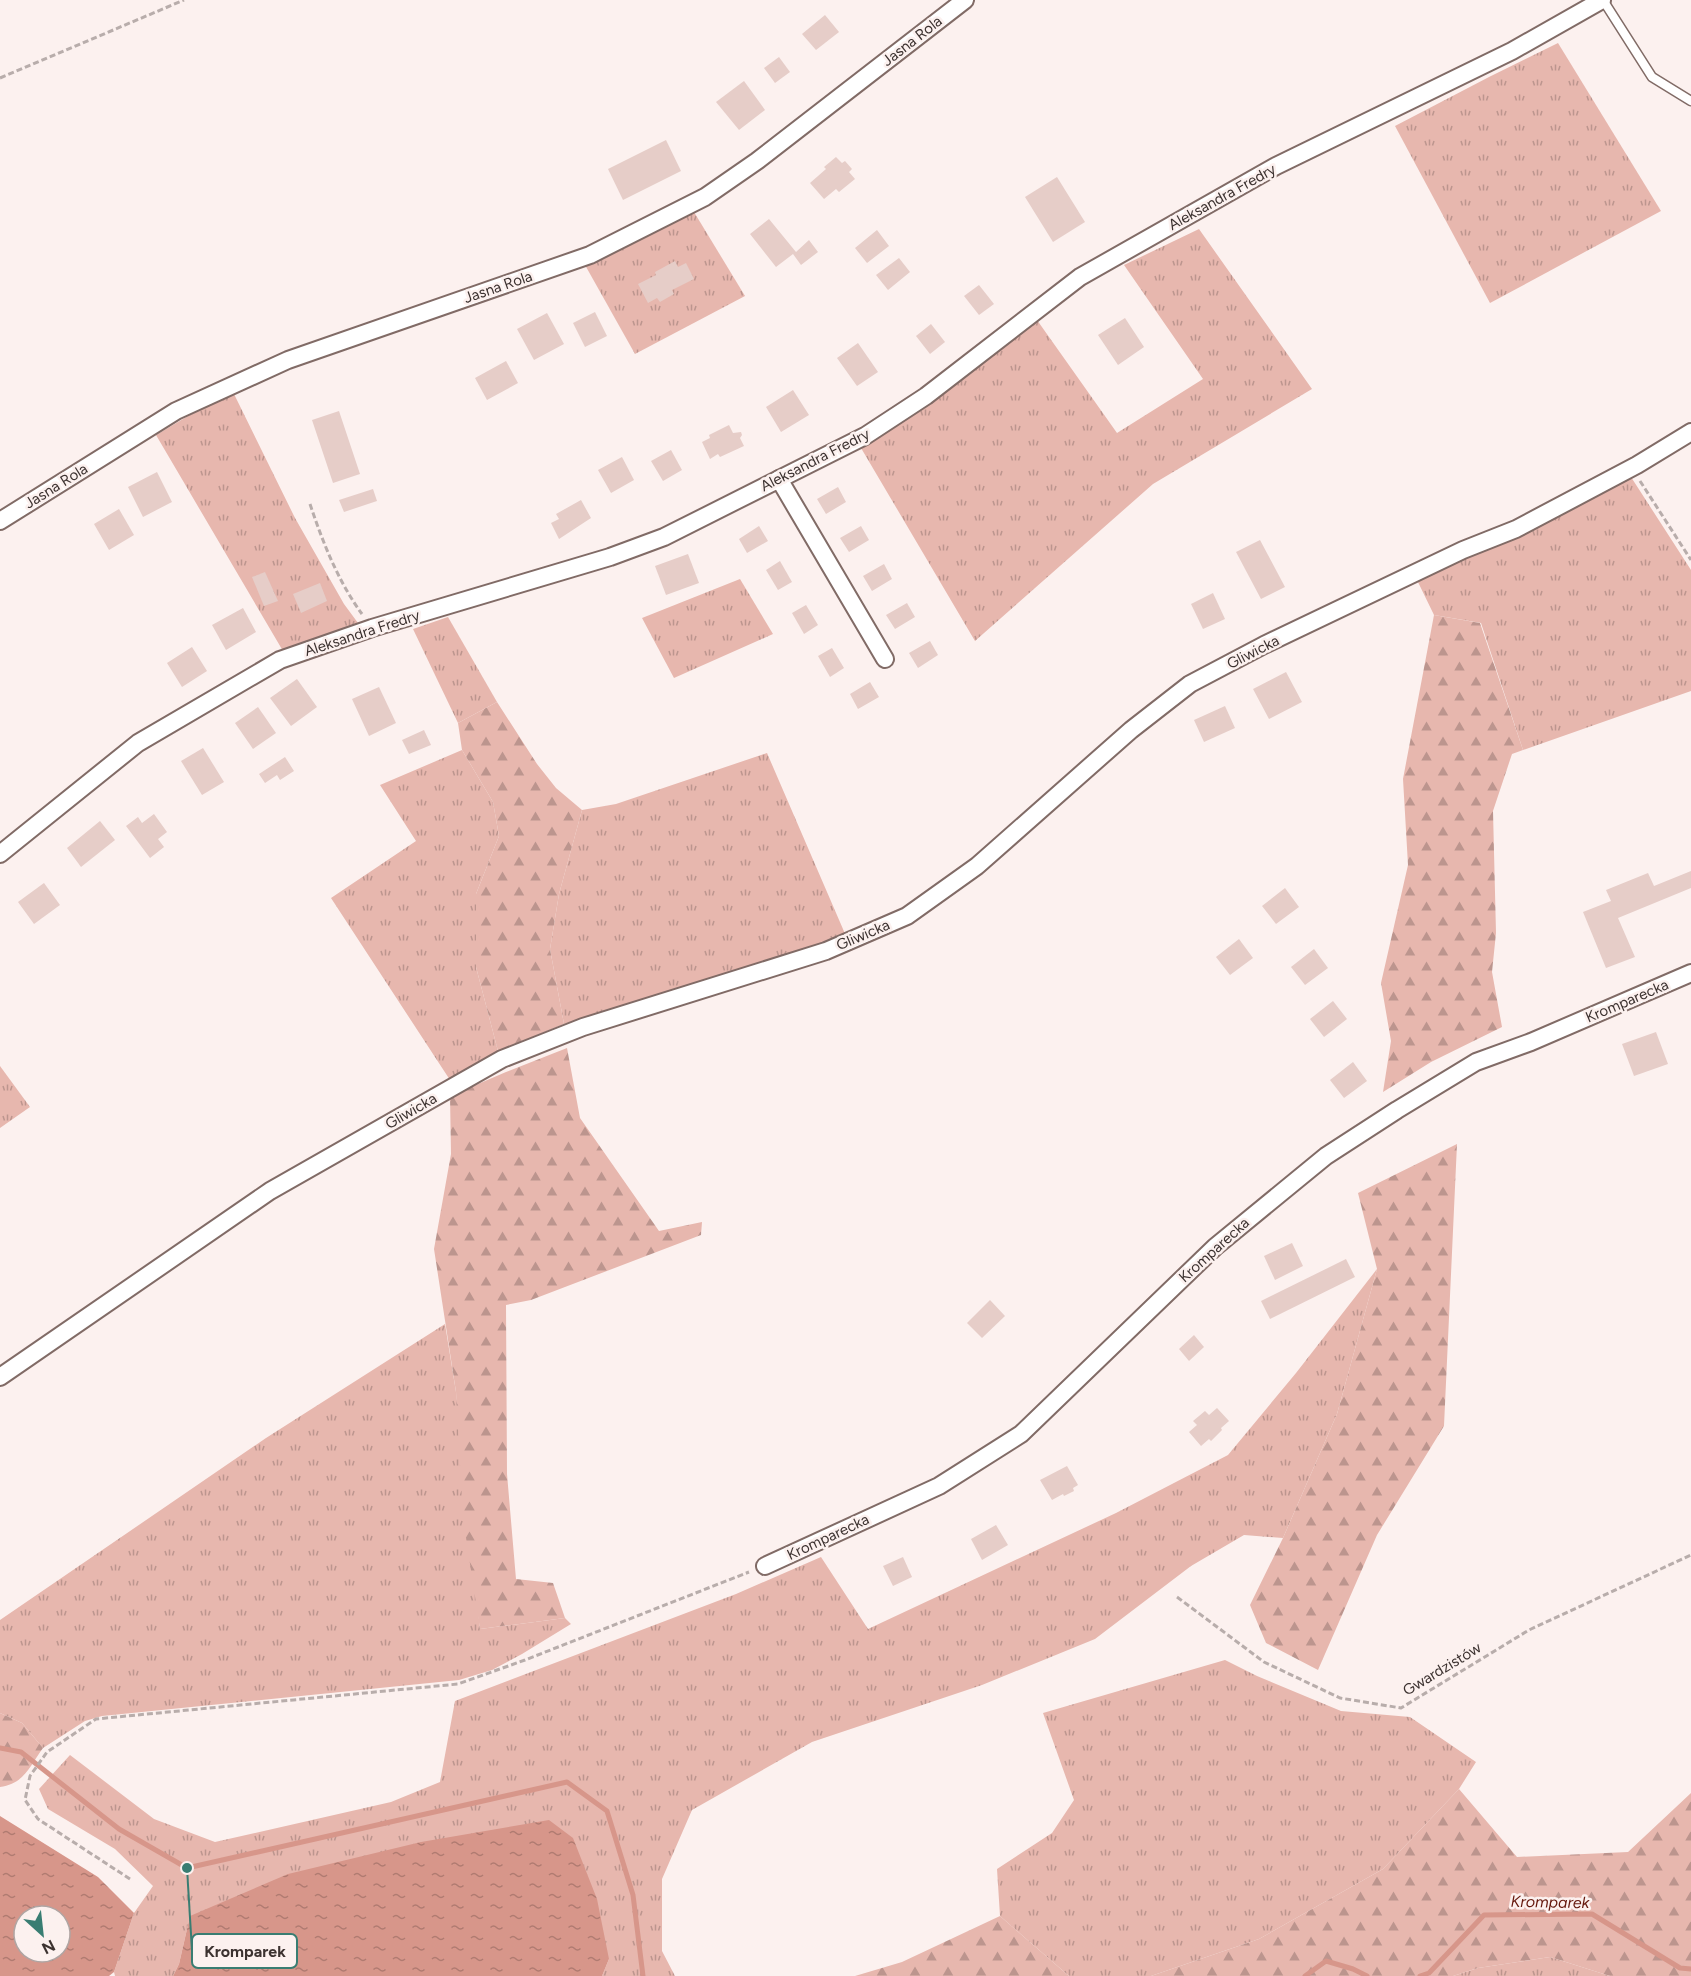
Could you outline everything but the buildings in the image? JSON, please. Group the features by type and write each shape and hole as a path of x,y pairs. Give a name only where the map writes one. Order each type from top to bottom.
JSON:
{"street":[{"name":"Jasna Rola","path":"0,521 176,411 288,360 590,255 705,197 757,161 964,0"},
{"name":"Aleksandra Fredry","path":"0,854 138,743 280,660 372,628 610,557 664,537 865,436 926,396 1080,276 1276,166 1512,51 1603,0"},
{"name":"Gliwicka","path":"0,1377 270,1191 502,1059 583,1027 826,951 907,916 978,866 1131,730 1190,684 1264,645 1463,550 1516,529 1637,465 1691,432"},
{"path":"779,479 885,659"},
{"name":"Kromparecka","path":"765,1566 939,1486 1021,1434 1224,1240 1326,1156 1397,1110 1476,1062 1531,1042 1691,974"}],"lane":[{"path":"1603,0 1652,77 1691,101"}],"path":[{"path":"0,78 184,0"},
{"path":"1637,465 1639,479 1691,560"},
{"path":"310,504 322,542 350,596 372,628"},
{"name":"Gwardzistów","path":"1177,1597 1264,1662 1340,1698 1401,1708 1529,1630 1691,1555"},
{"path":"130,1879 38,1819 25,1800 30,1776 47,1752 96,1719 458,1684 765,1566"}],"green space":[{"path":"1558,43 1661,211 1490,303 1395,126"},
{"path":"694,212 745,296 635,354 585,265"},
{"path":"1199,229 1312,389 1153,484 975,641 861,448 925,408 1037,320 1117,433 1203,379 1124,265"},
{"path":"234,394 295,518 344,604 358,623 283,651 156,435 188,416"},
{"path":"1631,477 1691,570 1691,691 1523,750 1481,623 1434,615 1417,580"},
{"path":"740,579 773,634 674,678 642,618"},
{"path":"1434,615 1480,623 1523,750 1512,754 1493,811 1496,933 1492,972 1502,1027 1431,1062 1383,1092 1391,1041 1381,983 1408,865 1403,779"},
{"path":"448,617 497,702 458,723 413,629"},
{"path":"497,702 537,764 556,788 582,810 559,894 550,949 564,1024 498,1051 476,967 476,894 499,836 493,802 462,750 458,723"},
{"path":"462,750 493,802 499,836 476,894 476,967 498,1051 450,1080 331,898 416,841 380,785"},
{"path":"767,753 846,936 818,948 564,1024 550,949 559,894 582,810 616,804"},
{"path":"567,1048 580,1118 659,1231 702,1222 701,1235 531,1300 506,1305 507,1474 516,1579 553,1583 565,1618 480,1629 463,1518 456,1392 434,1249 451,1154 450,1096"},
{"path":"0,1066 30,1107 0,1128"},
{"path":"1457,1144 1444,1426 1377,1535 1318,1670 1266,1643 1250,1605 1283,1538 1337,1414 1377,1269 1358,1193"},
{"path":"1377,1269 1337,1414 1283,1538 1244,1535 1191,1566 1095,1639 982,1685 812,1742 692,1810 662,1879 662,1951 675,1976 602,1976 609,1959 190,1916 179,1964 173,1976 115,1976 114,1972 134,1913 153,1886 115,1849 48,1809 39,1789 70,1755 154,1819 215,1842 391,1802 440,1782 455,1701 736,1594 821,1557 868,1629 1116,1513 1228,1455 1296,1373"},
{"path":"445,1324 456,1392 480,1629 565,1618 571,1624 492,1670 459,1680 102,1716 85,1721 43,1748 22,1723 0,1713 0,1620 266,1438"},
{"path":"1225,1660 1341,1711 1410,1717 1476,1762 1459,1789 1383,1869 1259,1939 1151,1976 1069,1976 1000,1916 997,1869 1052,1833 1074,1800 1043,1713"},
{"path":"0,1713 22,1723 43,1748 21,1778 0,1787"},
{"path":"1459,1789 1517,1857 1628,1852 1691,1793 1691,1976 1610,1976 1550,1957 1478,1968 1453,1976 1151,1976 1259,1939 1383,1869"},
{"path":"1000,1916 1069,1976 855,1976 902,1962"},
{"path":"1550,1957 1610,1976 1453,1976 1478,1968"}],"water":[{"path":"0,1816 98,1877 134,1913 114,1972 109,1976 0,1976"},
{"path":"549,1820 573,1838 597,1899 609,1959 602,1976 173,1976 179,1964 190,1916 288,1874 421,1842"}],"waterway":[{"name":"Kromparek","path":"0,1748 21,1752 119,1829 187,1868 567,1782 607,1811 633,1895 643,1976"},
{"name":"Kromparek","path":"1420,1976 1429,1973 1484,1915 1592,1914 1680,1968 1691,1969"},
{"name":"Kromparek","path":"1305,1976 1326,1961 1367,1976"}],"place":[{"name":"Kromparek","path":"187,1868"}]}
